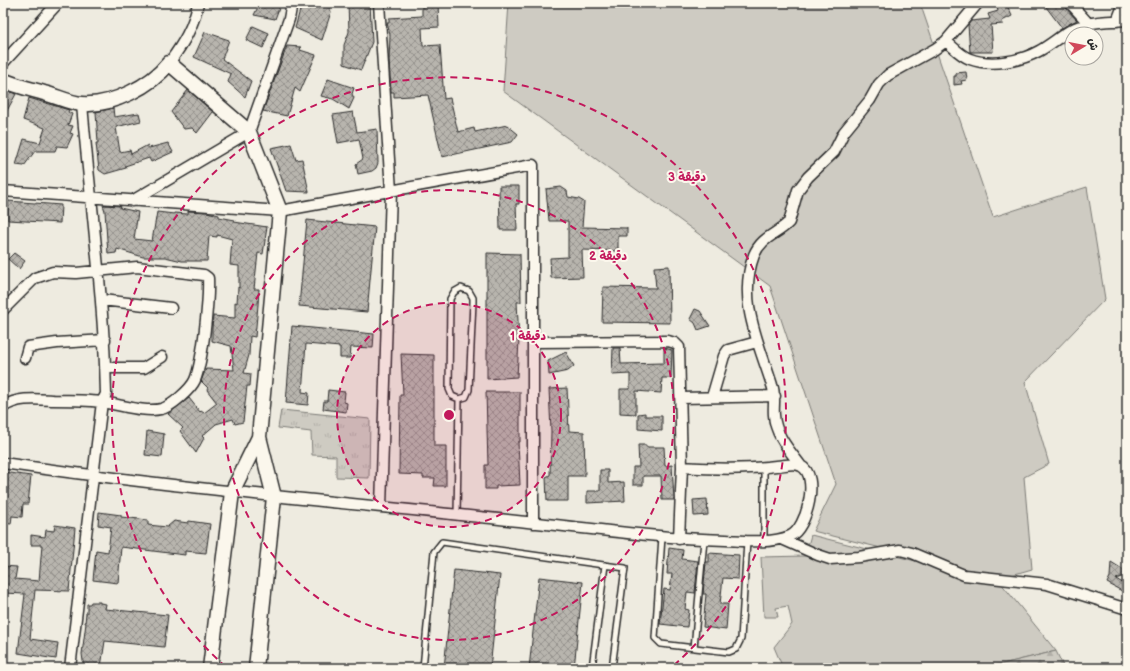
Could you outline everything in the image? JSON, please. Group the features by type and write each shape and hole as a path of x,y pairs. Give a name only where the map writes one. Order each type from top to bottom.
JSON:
{"street":[{"path":"3,63 58,3"},
{"path":"3,80 27,89 82,104 104,101 136,90 152,80 169,63 182,46 190,31 198,3"},
{"path":"132,201 250,132 289,19 292,3"},
{"path":"379,3 390,191 381,507"},
{"path":"3,463 93,476 274,497 679,539 764,541 782,539 794,534 804,522 809,501 810,481 806,471 782,440 776,425 774,416 775,396 773,386 752,326 748,287 755,254 772,233 790,222 798,190 808,177 834,152 844,132 870,100 879,84 888,75 935,49 946,41 978,3"},
{"path":"1070,3 1089,24"},
{"path":"946,41 959,53 970,59 987,63 1012,60 1040,51 1076,27 1122,20 1124,3"},
{"path":"169,63 250,132 280,211 259,437 274,497 256,668"},
{"path":"70,668 102,402 106,394 105,340 100,270 82,104"},
{"path":"3,191 280,211 533,165 533,523"},
{"path":"3,310 35,278 52,272 76,273 137,267 198,274 204,275 208,278 200,360 195,380 186,393 162,409 153,410 102,402 19,400 3,407"},
{"path":"102,300 171,308"},
{"path":"25,358 28,348 57,343 105,340"},
{"path":"533,342 675,342 679,347 682,466 679,539"},
{"path":"712,397 724,356 728,350 757,342"},
{"path":"105,368 144,368 162,357"},
{"path":"681,398 775,396"},
{"path":"210,668 232,492 259,437"},
{"path":"682,466 744,470 792,464 801,466"},
{"path":"782,539 818,555 830,558 859,557 900,550 912,552 964,575 1025,580 1047,584 1127,609"}],"lane":[{"path":"461,288 472,294 473,302 469,390 466,397 459,399 452,396 449,389 450,299 454,292 461,288"},
{"path":"457,516 459,399"},
{"path":"764,468 764,541"},
{"path":"662,537 655,638 661,644 729,652 736,649 741,639 747,540"},
{"path":"694,648 704,540"},
{"path":"423,668 434,552 442,542 625,568 612,668"},
{"path":"592,668 605,565"}],"green space":[{"path":"509,3 920,3 993,217 1087,187 1105,299 1025,382 1049,464 1024,477 1032,569 1001,578 813,531 836,484 770,286 503,91"},
{"path":"281,410 370,419 369,478 336,477 336,456 312,455 311,432 278,428"},
{"path":"811,535 1000,582 1056,651 986,668 783,668 774,647 792,624 788,606 776,608 778,617 764,617 761,557 805,556"},
{"path":"1056,651 1064,668 986,668"}],"building":[{"path":"260,3 281,3 275,19 254,15"},
{"path":"329,3 331,12 322,40 295,28 300,10"},
{"path":"348,3 370,3 372,42 361,70 344,64 344,45 349,32"},
{"path":"438,3 439,27 422,28 423,46 440,45 444,99 450,98 458,132 474,128 475,132 507,125 518,134 512,142 442,157 428,95 394,97 394,92 391,92 389,61 390,35 387,23 389,23 389,18 422,16 422,4"},
{"path":"1006,3 1012,16 1002,21 1003,24 991,25 993,52 970,52 968,25 971,21 990,19 988,14 998,11 997,8"},
{"path":"1043,3 1064,3 1065,7 1077,20 1062,28"},
{"path":"253,26 269,33 263,48 246,40"},
{"path":"205,32 229,40 222,59 251,81 245,97 228,82 231,74 194,57"},
{"path":"287,46 301,47 300,50 316,55 300,92 295,88 287,116 263,111"},
{"path":"966,72 967,80 961,81 962,84 954,85 954,76 956,76 956,73"},
{"path":"328,79 354,88 352,94 354,98 349,109 333,99 321,96"},
{"path":"3,89 16,94 3,118"},
{"path":"188,90 213,112 197,133 192,128 184,129 171,112"},
{"path":"29,98 69,110 68,112 72,114 68,125 73,126 70,133 73,134 67,147 57,146 55,151 35,151 24,166 16,165 24,139 40,143 45,128 23,120"},
{"path":"113,108 114,117 139,113 141,121 116,127 120,152 130,150 131,154 148,145 149,148 168,143 173,152 151,162 149,158 125,166 126,168 105,174 99,170 96,143 98,143 96,112"},
{"path":"353,112 357,132 377,129 378,163 376,168 372,171 358,174 356,164 363,159 359,139 338,143 333,115"},
{"path":"291,144 296,160 302,159 309,192 286,191 271,148"},
{"path":"499,186 519,186 519,204 516,204 517,230 500,230"},
{"path":"561,187 567,191 568,197 579,199 584,202 582,227 627,228 627,236 618,236 618,251 582,250 583,277 551,278 550,258 568,257 568,221 549,221 546,189"},
{"path":"8,201 61,205 60,223 8,220"},
{"path":"103,205 121,206 120,208 138,212 134,239 152,241 157,212 188,214 188,211 207,212 219,215 219,217 235,220 234,222 267,227 263,254 258,253 254,289 259,289 258,305 255,337 250,336 249,355 244,373 251,374 250,386 247,386 243,422 235,424 233,419 216,424 202,436 204,438 196,453 180,431 183,428 168,414 189,398 200,412 201,411 204,413 217,403 207,390 208,388 201,381 206,369 234,370 231,346 212,341 213,316 235,318 235,302 237,303 238,287 239,288 239,266 230,265 232,239 217,235 217,237 209,236 207,261 182,261 165,257 143,257 117,249 116,253 108,254 105,211"},
{"path":"307,220 375,227 367,312 299,306"},
{"path":"14,253 25,261 19,269 8,259"},
{"path":"487,253 520,254 521,302 517,302 519,340 517,377 487,379"},
{"path":"669,266 670,323 602,322 603,287 656,288 654,267"},
{"path":"695,309 700,311 710,326 698,330 695,323 690,319"},
{"path":"292,326 374,334 373,348 351,347 350,358 340,358 340,347 306,344 302,392 309,393 308,405 286,403"},
{"path":"613,348 620,348 621,364 664,363 664,348 672,350 671,378 662,378 661,393 636,391 636,414 620,413 620,389 630,389 630,374 612,375"},
{"path":"566,352 574,366 568,371 549,375 548,361"},
{"path":"401,354 434,355 434,446 446,446 446,486 434,486 435,478 423,478 423,475 399,474 400,395 403,395"},
{"path":"567,388 569,431 584,432 585,476 568,476 568,501 547,501 546,477 550,475 551,431 549,389"},
{"path":"328,390 345,392 344,402 347,403 346,412 323,409 324,401 327,401"},
{"path":"486,392 520,392 520,442 518,442 520,485 496,486 496,489 485,489 485,465 488,465"},
{"path":"645,413 645,416 662,416 662,431 638,429 638,414"},
{"path":"147,431 164,434 162,457 145,455"},
{"path":"638,445 646,445 646,447 664,447 665,466 672,465 674,500 662,500 661,476 643,476 643,485 633,485 633,467 639,467"},
{"path":"600,470 608,470 608,483 624,482 625,501 587,503 587,491 600,491"},
{"path":"3,472 31,476 28,504 23,504 22,517 12,516 11,524 3,523"},
{"path":"707,499 708,515 694,516 693,500"},
{"path":"99,512 121,515 121,517 148,520 148,525 167,527 174,521 188,523 189,521 210,524 206,553 185,551 185,555 121,547 118,583 93,580 96,550 108,552 111,527 98,525"},
{"path":"55,525 75,528 69,591 35,590 30,639 58,643 56,659 18,653 25,594 3,593 3,566 17,567 15,579 39,581 42,545 31,545 31,535 45,537 46,530 54,531"},
{"path":"669,548 683,550 682,559 698,561 695,593 687,592 685,609 689,610 687,627 660,624 664,589 670,590 672,574 667,574"},
{"path":"709,553 739,555 738,579 723,578 720,604 728,604 726,630 703,627 706,594 703,594 706,562 709,562"},
{"path":"1111,562 1127,572 1127,575 1116,579 1126,585 1122,591 1107,583 1110,577"},
{"path":"454,570 500,575 490,668 444,668"},
{"path":"539,577 583,582 574,668 529,668"},
{"path":"91,602 106,604 105,609 168,615 164,647 105,641 101,667 84,668 82,654 86,613 87,604 90,604"}]}
